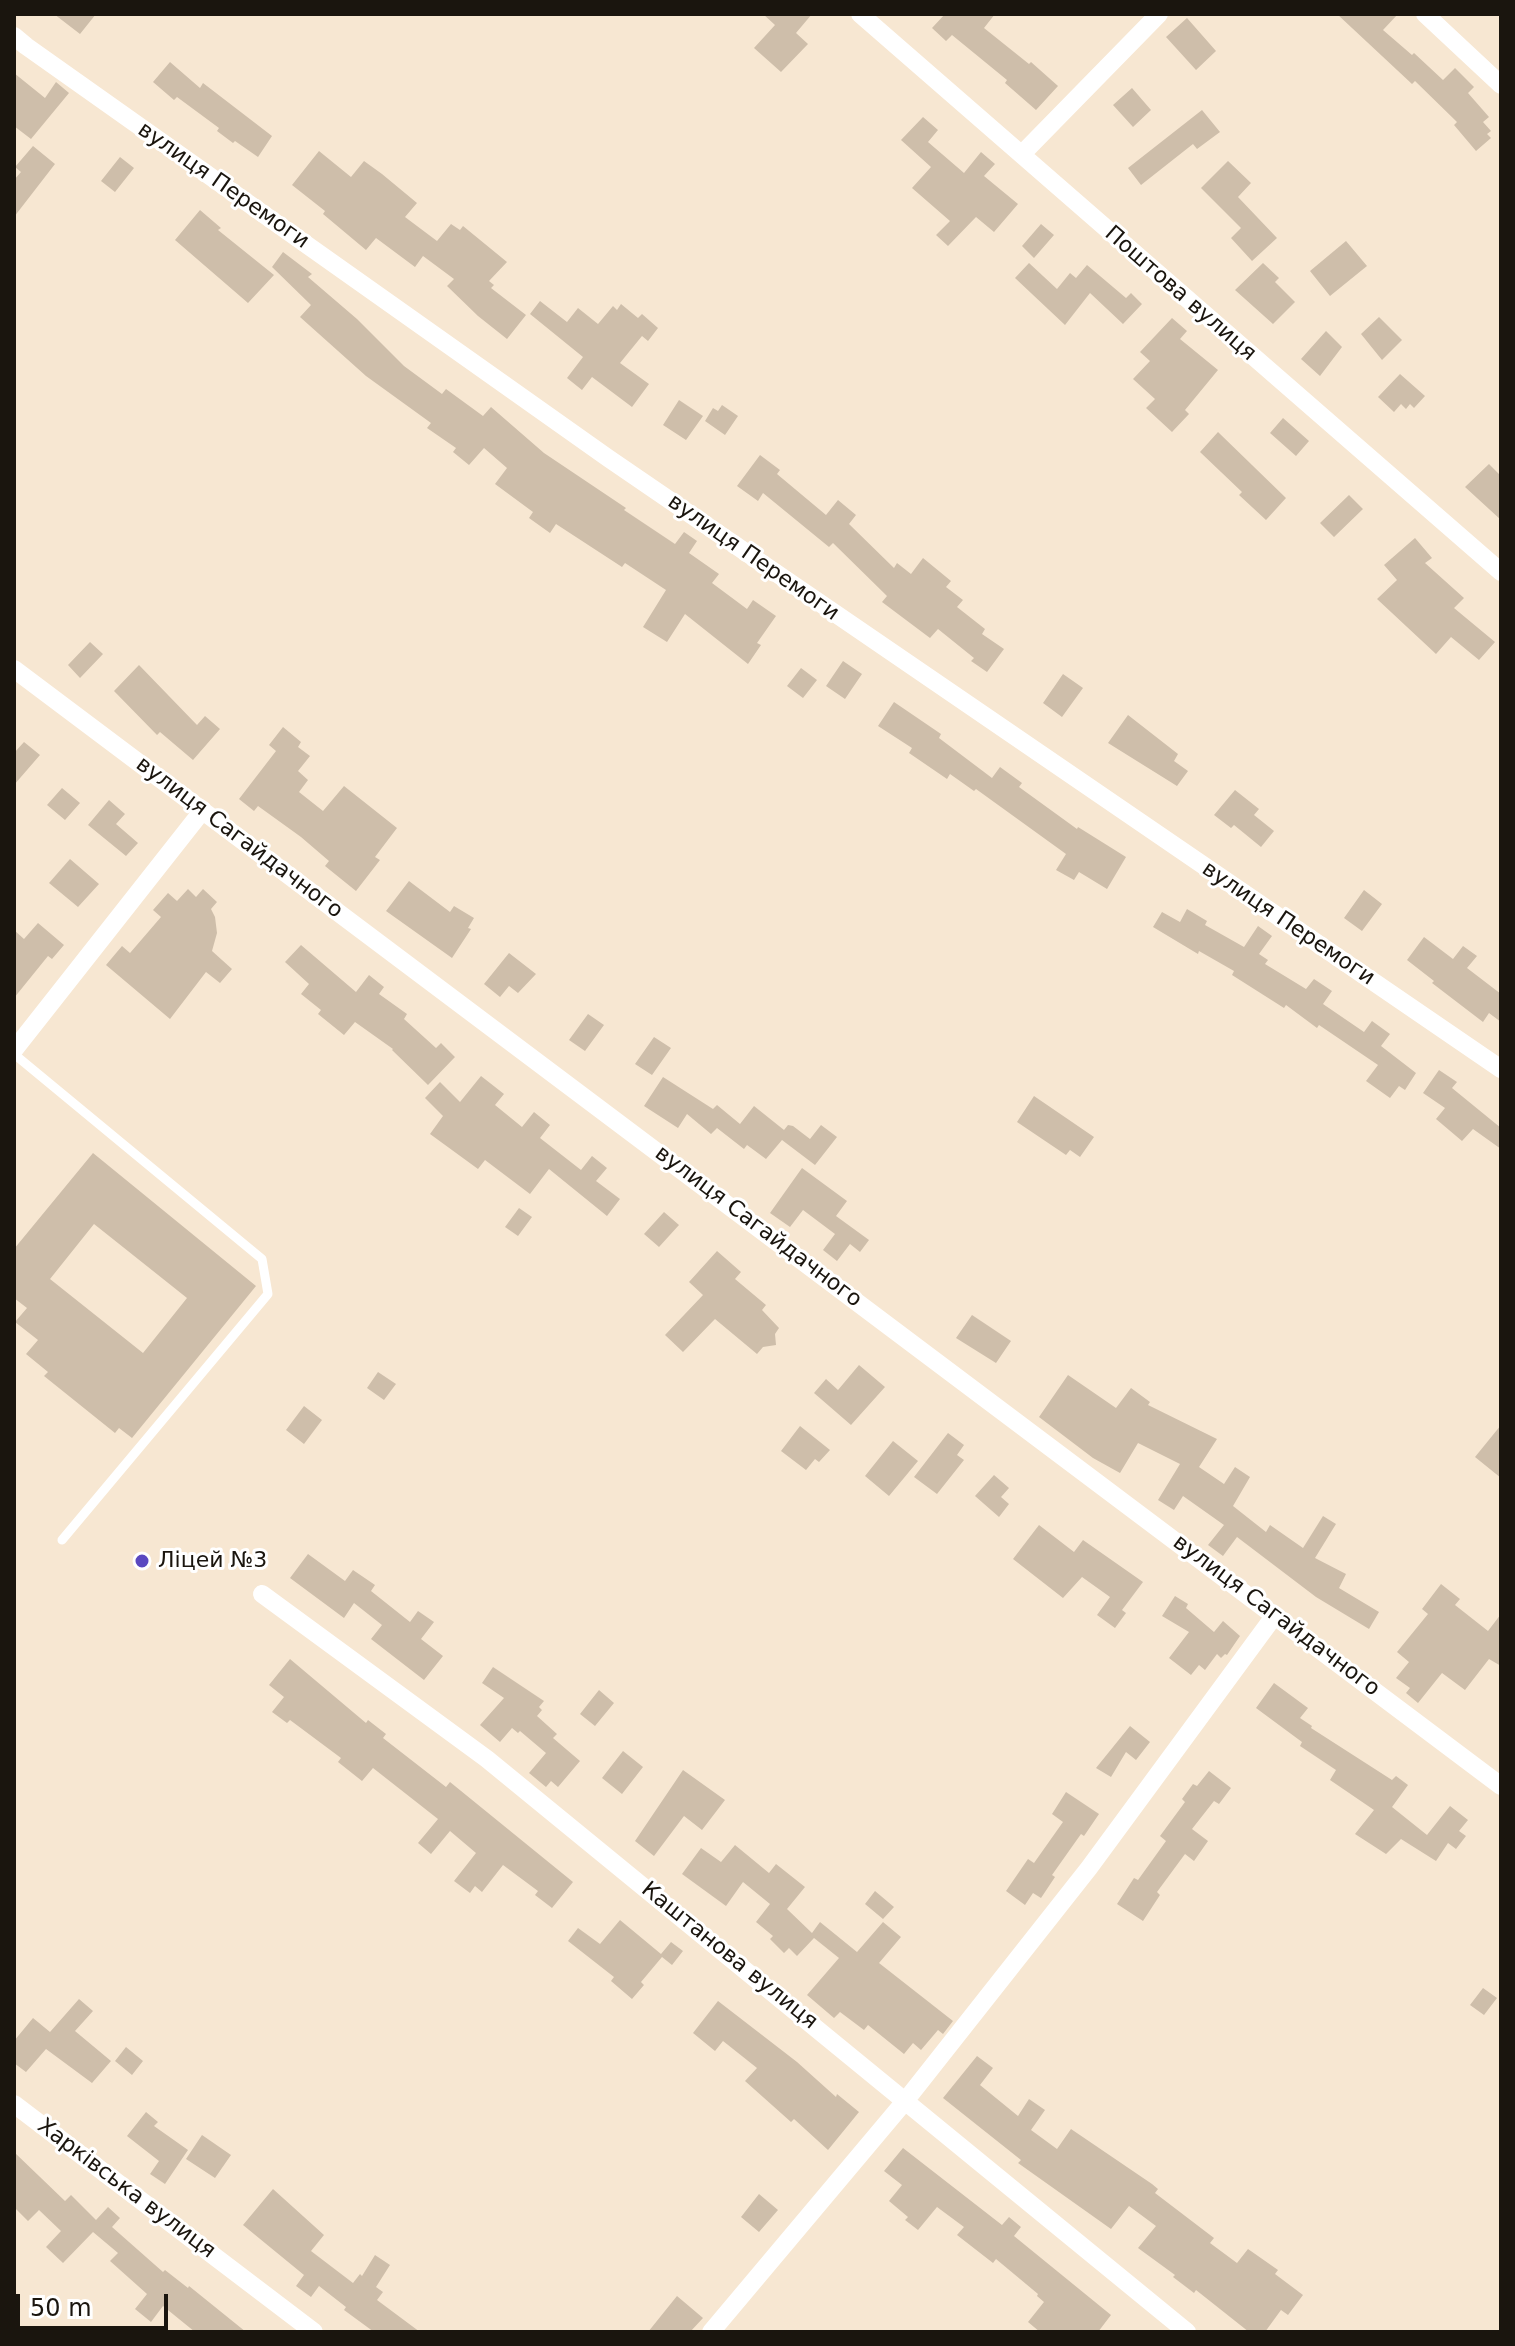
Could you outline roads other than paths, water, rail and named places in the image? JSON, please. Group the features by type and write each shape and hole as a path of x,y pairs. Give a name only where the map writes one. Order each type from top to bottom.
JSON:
{"street":[{"name":"Поштова вулиця","path":"860,14 1501,572"},
{"path":"1022,154 1159,14"},
{"path":"1425,14 1501,85"},
{"name":"вулиця Перемоги","path":"14,36 608,458 1501,1069"},
{"name":"вулиця Сагайдачного","path":"14,669 1501,1786"},
{"path":"14,1052 203,810"},
{"name":"Каштанова вулиця","path":"262,1594 487,1759 1187,2332"},
{"path":"711,2332 906,2100 1089,1868 1275,1615"},
{"name":"Харківська вулиця","path":"14,2104 314,2332"}],"lane":[{"path":"14,1052 262,1259 268,1294 62,1540"}],"place":[{"name":"Ліцей №3","path":"142,1561"}]}
